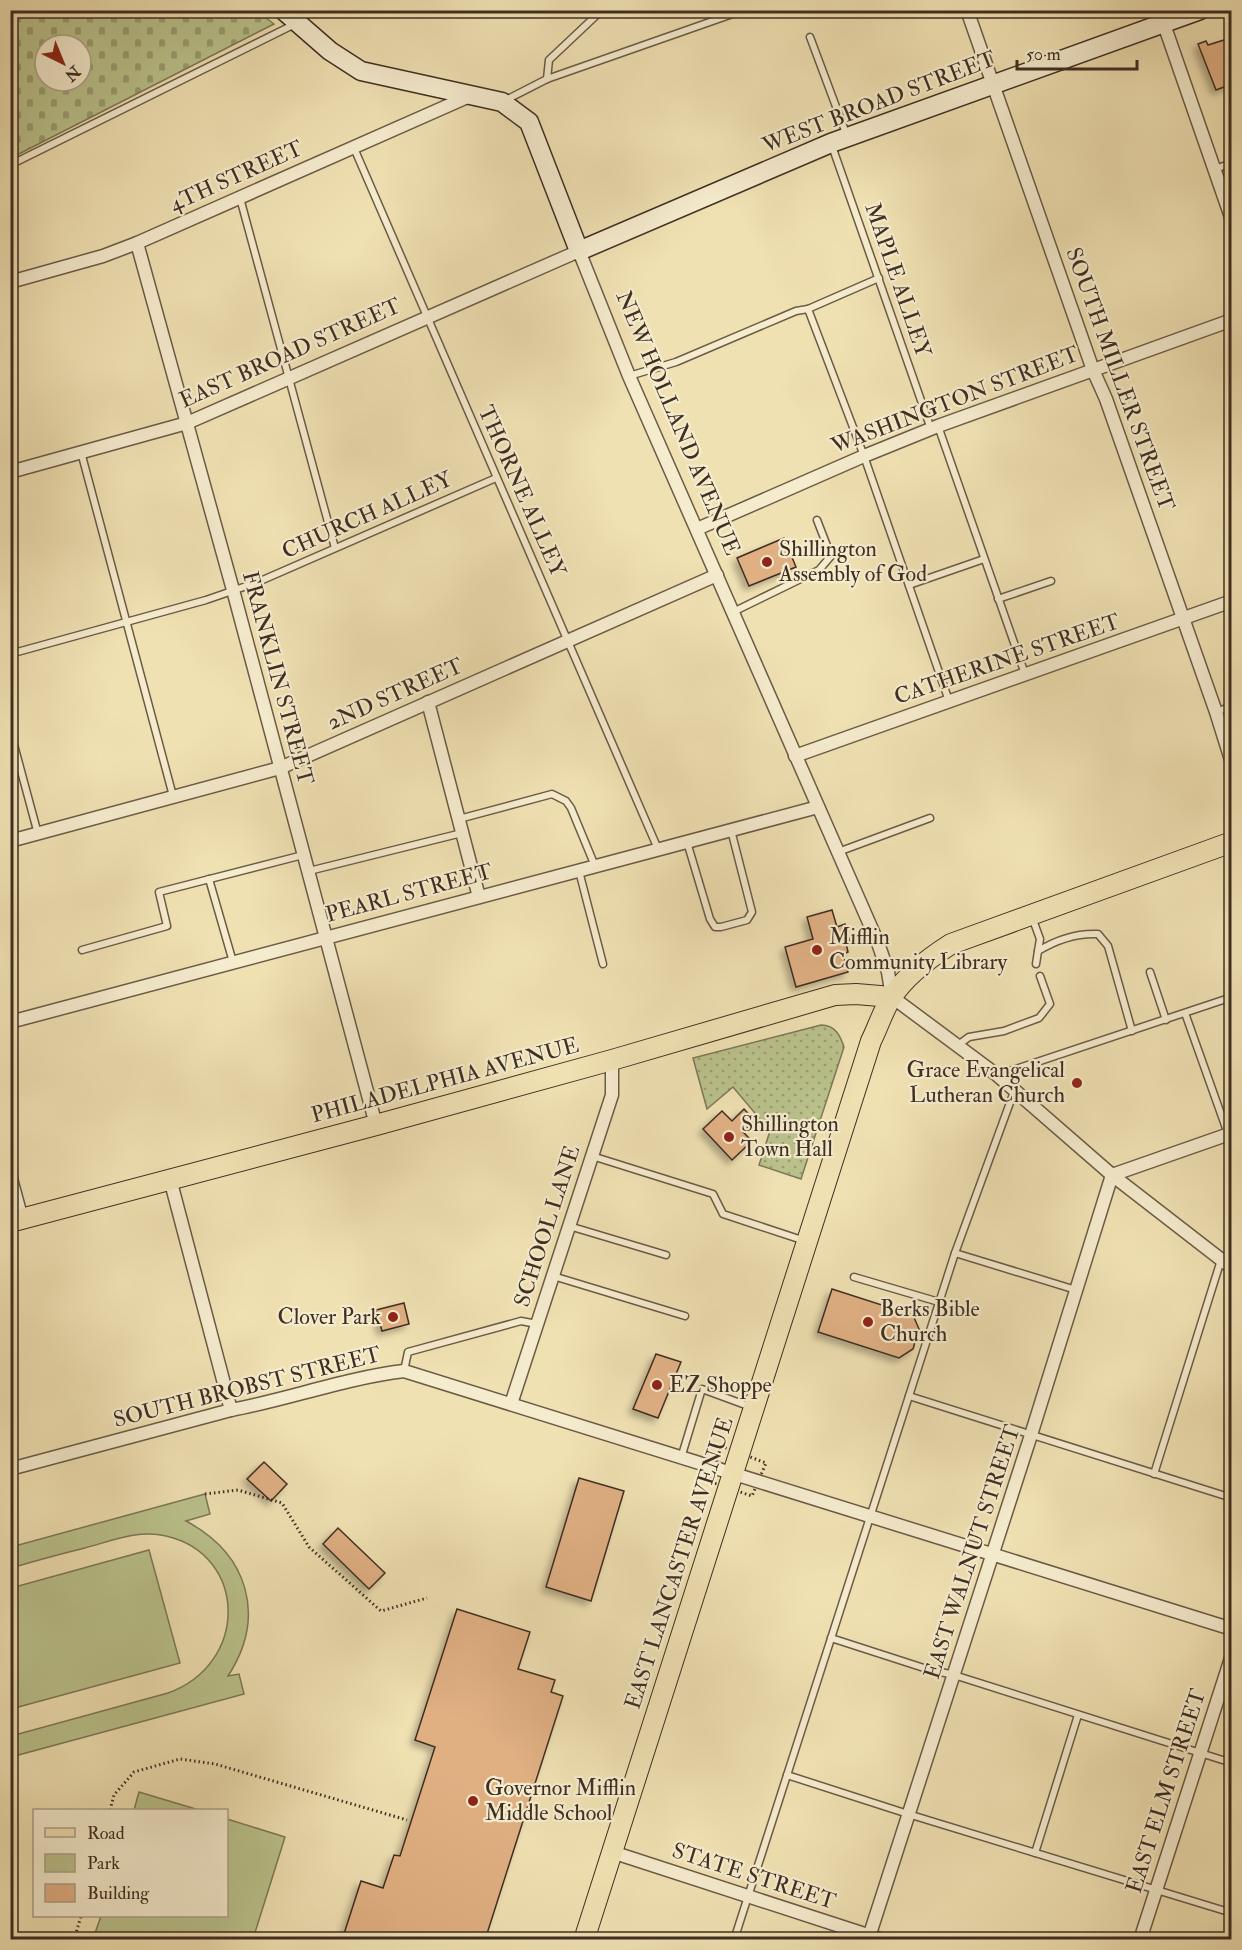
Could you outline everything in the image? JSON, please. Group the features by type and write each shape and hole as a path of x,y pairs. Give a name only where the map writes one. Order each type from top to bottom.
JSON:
{"main road":[{"name":"EAST LANCASTER AVENUE","path":"584,1940 871,1041 892,997 928,959 951,944 1232,842"},
{"name":"PHILADELPHIA AVENUE","path":"16,1220 376,1125 835,995 892,997"}],"street":[{"name":"NEW HOLLAND AVENUE","path":"283,10 330,51 361,71 502,102 529,122 629,376 878,943 888,972 892,997"},
{"name":"SOUTH MILLER STREET","path":"967,10 1093,370 1106,399 1232,763"},
{"name":"WEST BROAD STREET","path":"579,250 839,140 994,84 1162,17 1200,10"},
{"path":"1162,17 1232,220"},
{"name":"4TH STREET","path":"10,282 103,256 137,243 473,95"},
{"name":"FRANKLIN STREET","path":"137,243 233,590 376,1125"},
{"name":"EAST BROAD STREET","path":"10,472 187,423 579,250"},
{"name":"WASHINGTON STREET","path":"697,529 935,427 1232,320"},
{"name":"2ND STREET","path":"10,841 280,768 717,575"},
{"name":"CATHERINE STREET","path":"795,756 1232,601"},
{"path":"428,702 479,897"},
{"name":"PEARL STREET","path":"10,1022 818,807"},
{"path":"892,997 1015,1089 1112,1175 1232,1268"},
{"name":"SCHOOL LANE","path":"511,1404 612,1095 612,1060"},
{"path":"1112,1175 1230,1137"},
{"path":"10,1175 16,1220"},
{"name":"EAST WALNUT STREET","path":"868,1937 993,1554 1112,1175"},
{"path":"170,1179 231,1410"},
{"name":"SOUTH BROBST STREET","path":"10,1468 376,1374 404,1371 1232,1629"},
{"name":"EAST ELM STREET","path":"1140,1940 1232,1655"},
{"name":"STATE STREET","path":"612,1852 883,1940"}],"lane":[{"path":"547,79 549,60 602,10"},
{"path":"502,102 547,79 744,10"},
{"path":"10,165 298,23"},
{"name":"MAPLE ALLEY","path":"810,37 879,278 1025,675"},
{"name":"THORNE ALLEY","path":"354,148 658,849"},
{"path":"1214,170 1232,163"},
{"path":"240,198 335,548"},
{"path":"629,376 676,362 879,278"},
{"path":"808,309 864,456 949,701"},
{"path":"81,451 173,796"},
{"name":"CHURCH ALLEY","path":"10,654 206,600 258,582 496,478"},
{"path":"733,612 819,570 828,561 831,556 817,520"},
{"path":"909,585 984,559"},
{"path":"998,599 1051,581"},
{"path":"1216,712 1232,706"},
{"path":"10,730 38,834"},
{"path":"459,819 552,794 566,801 571,808 595,866"},
{"path":"838,852 930,818"},
{"path":"687,841 710,919 715,927 721,927 747,920 752,912 731,830"},
{"path":"308,871 462,833"},
{"path":"82,950 167,926 159,892 303,855"},
{"path":"579,870 603,964"},
{"path":"209,879 233,962"},
{"path":"1031,914 1040,939 1036,964"},
{"path":"1038,951 1051,943 1083,933 1098,934 1108,946 1132,1031"},
{"path":"1150,972 1166,1020"},
{"path":"958,1045 969,1037 1004,1030 1039,1018 1050,1004 1040,976"},
{"path":"997,1075 1232,997"},
{"path":"1185,1013 1230,1137"},
{"path":"734,1940 955,1253 1015,1089"},
{"path":"592,1156 713,1194 723,1214 807,1242"},
{"path":"569,1226 666,1255"},
{"path":"955,1253 1077,1290"},
{"path":"1154,1474 1221,1260"},
{"path":"553,1276 685,1316"},
{"path":"854,1277 939,1302"},
{"path":"404,1371 408,1352 521,1321 537,1324"},
{"path":"681,1459 702,1389 755,1408"},
{"path":"909,1396 1232,1498"},
{"path":"831,1638 927,1670 954,1675 1232,1763"},
{"path":"1035,1853 1078,1715"},
{"path":"787,1774 908,1815 1232,1913"}],"path":[{"path":"205,1494 238,1490 282,1503 309,1547 381,1611 427,1598"},
{"path":"110,1809 114,1795 134,1772 180,1759 215,1764 407,1820"},
{"path":"74,1940 81,1917"}],"green space":[{"path":"11,10 257,11 274,24 11,158"},
{"path":"826,1025 836,1032 844,1047 801,1179 759,1165 770,1131 733,1087 707,1109 693,1058"},
{"path":"205,1494 210,1514 186,1521 207,1535 224,1551 237,1569 245,1588 248,1609 247,1631 240,1653 228,1676 239,1674 244,1694 11,1757 11,1736 168,1693 195,1679 213,1659 225,1636 228,1611 224,1586 212,1564 193,1547 166,1536 146,1534 125,1537 11,1568 11,1547"},
{"path":"149,1550 180,1663 11,1709 11,1588"},
{"path":"139,1792 196,1809 134,1809"},
{"path":"228,1819 285,1837 253,1939 93,1939 101,1917 228,1917"}],"building":[{"path":"1224,40 1232,62 1232,84 1216,90 1198,44 1206,41 1208,45"},
{"name":"Shillington Assembly of God","path":"784,538 796,567 749,586 737,558"},
{"name":"Mifflin Community Library","path":"832,910 837,927 845,924 850,942 846,943 848,952 843,954 848,972 796,987 785,947 813,939 807,917"},
{"name":"Shillington Town Hall","path":"744,1109 755,1121 743,1132 752,1141 732,1160 703,1129 722,1111 732,1121"},
{"name":"Berks Bible Church","path":"832,1289 913,1315 919,1329 913,1349 899,1358 818,1332"},
{"name":"Clover Park","path":"404,1303 409,1324 382,1331 376,1310"},
{"name":"EZ Shoppe","path":"656,1354 681,1362 658,1418 633,1409"},
{"path":"264,1462 287,1484 271,1501 247,1479"},
{"path":"579,1478 624,1491 591,1601 546,1587"},
{"path":"338,1528 385,1573 369,1589 323,1544"},
{"name":"Governor Mifflin Middle School","path":"457,1609 530,1632 518,1669 555,1680 551,1692 563,1696 485,1940 342,1940 361,1881 383,1888 394,1855 400,1856 435,1747 415,1740"}],"place":[{"name":"Shillington Assembly of God","path":"767,562"},
{"name":"Mifflin Community Library","path":"817,950"},
{"name":"Grace Evangelical Lutheran Church","path":"1077,1083"},
{"name":"Shillington Town Hall","path":"729,1137"},
{"name":"Clover Park","path":"393,1317"},
{"name":"Berks Bible Church","path":"868,1322"},
{"name":"EZ Shoppe","path":"657,1385"},
{"name":"Governor Mifflin Middle School","path":"473,1801"}]}
